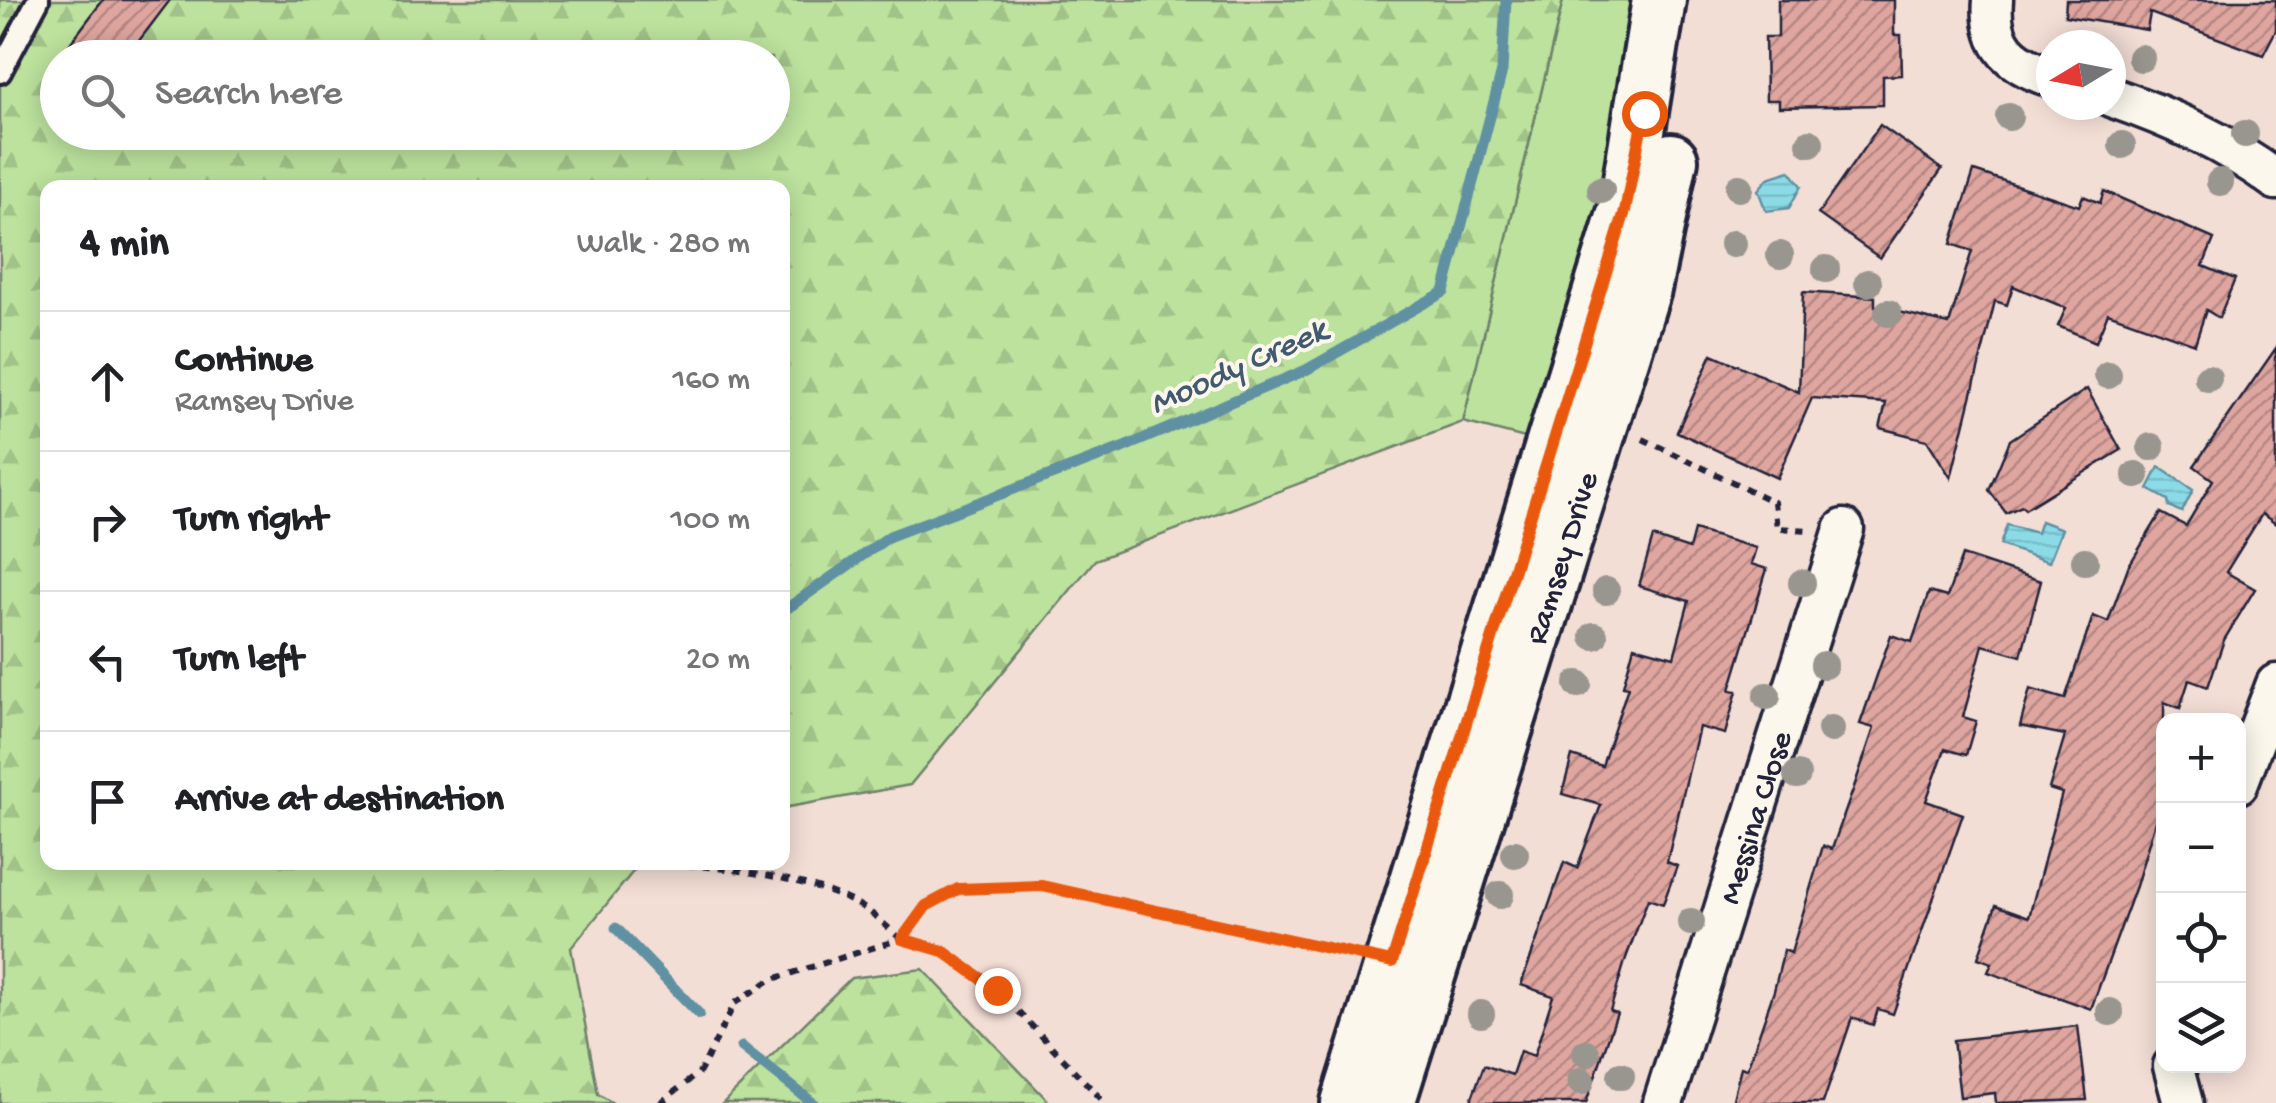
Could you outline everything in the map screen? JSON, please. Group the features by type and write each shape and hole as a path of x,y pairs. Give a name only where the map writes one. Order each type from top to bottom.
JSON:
{"main road":[{"name":"Ramsey Drive","path":"1348,1103 1625,211 1658,0"},
{"name":"Ramsey Drive","path":"1388,1103 1644,289 1666,189 1694,0"}],"street":[{"path":"1993,0 1992,17 2000,51 2036,72"},
{"path":"2126,102 2172,119 2236,150 2276,180"},
{"name":"Messina Close","path":"1663,1103 1844,530"},
{"path":"2246,773 2263,750 2276,684"},
{"path":"2175,1073 2183,1103"}],"lane":[{"path":"0,72 38,0"}],"path":[{"path":"1635,436 1774,502 1777,528 1844,530"},
{"path":"740,870 802,883 860,905 902,939 943,951 997,990 1105,1103"},
{"path":"660,1103 700,1072 735,1003 770,980 902,939 926,906 958,889 1042,886 1392,962"}],"green space":[{"path":"0,0 1563,0 1463,422 1095,560 910,785 790,807 790,180 40,180 40,870 634,870 571,948 598,1094 613,1103 0,1103"},
{"path":"1563,0 1639,0 1580,318 1533,440 1463,422"},
{"path":"923,969 1050,1103 723,1103 851,978"}],"water":[{"path":"1790,171 1801,186 1789,208 1766,211 1758,190 1768,178"},
{"path":"2159,467 2193,490 2182,512 2169,507 2168,500 2148,489"},
{"path":"2041,521 2062,529 2049,562 2000,545 2007,525 2037,533"}],"building":[{"path":"103,0 170,0 140,40 73,40"},
{"path":"1778,0 1894,0 1894,35 1901,35 1902,75 1883,76 1883,105 1779,107 1779,100 1766,100 1765,37 1778,37"},
{"path":"2066,0 2276,0 2276,30 2263,55 2150,13 2147,30 2065,16"},
{"path":"1880,125 1942,169 1880,258 1818,214"},
{"path":"1974,171 2079,206 2083,196 2100,203 2104,191 2214,239 2203,266 2235,279 2219,318 2206,310 2195,344 2108,313 2096,342 2058,326 2066,308 2013,286 2007,305 1995,301 1951,478 1927,440 1880,428 1886,403 1812,398 1777,478 1677,432 1712,354 1799,392 1803,292 1875,297 1875,306 1949,324 1972,251 1951,244"},
{"path":"2276,348 2276,524 2262,514 2226,572 2255,589 2224,640 2208,687 2189,680 2180,708 2164,702 2164,713 2156,713 2156,818 2091,1009 1988,972 1992,963 1978,958 1996,905 2029,917 2062,793 2049,789 2065,735 2020,726 2030,689 2065,699 2093,616 2108,622 2128,567 2161,513 2186,526 2213,480 2194,466"},
{"path":"2087,389 2121,450 2025,509 2022,506 2006,513 1989,490 2010,440"},
{"path":"1694,530 1756,548 1751,564 1767,569 1730,690 1737,691 1725,734 1699,727 1667,862 1677,866 1663,904 1648,899 1626,958 1610,1011 1617,1013 1586,1103 1470,1103 1484,1065 1512,1075 1520,1051 1534,1056 1553,996 1521,985 1564,862 1577,868 1601,805 1562,794 1572,756 1602,766 1628,687 1623,686 1634,646 1674,657 1689,601 1639,586 1653,537 1689,549"},
{"path":"1962,555 2041,581 2021,656 1983,645 1963,717 1976,721 1966,755 1945,749 1926,801 1963,814 1893,1014 1878,1009 1873,1025 1852,1018 1823,1103 1732,1103 1741,1067 1747,1069 1774,991 1784,950 1791,953 1823,846 1832,849 1853,790 1874,728 1860,724 1891,635 1912,642 1929,592 1947,597"},
{"path":"2078,1026 2087,1100 1996,1103 1995,1093 1960,1097 1953,1040"}],"waterway":[{"name":"Moody Creek","path":"790,606 890,536 1122,448 1306,370 1444,292 1502,71 1506,0"},
{"name":"Moody Creek","path":"616,928 699,1014"},
{"name":"Moody Creek","path":"742,1047 813,1103"}],"route":[{"path":"997,990 943,951 902,939 926,906 958,889 1042,886 1392,962 1625,211 1644,113"}]}
